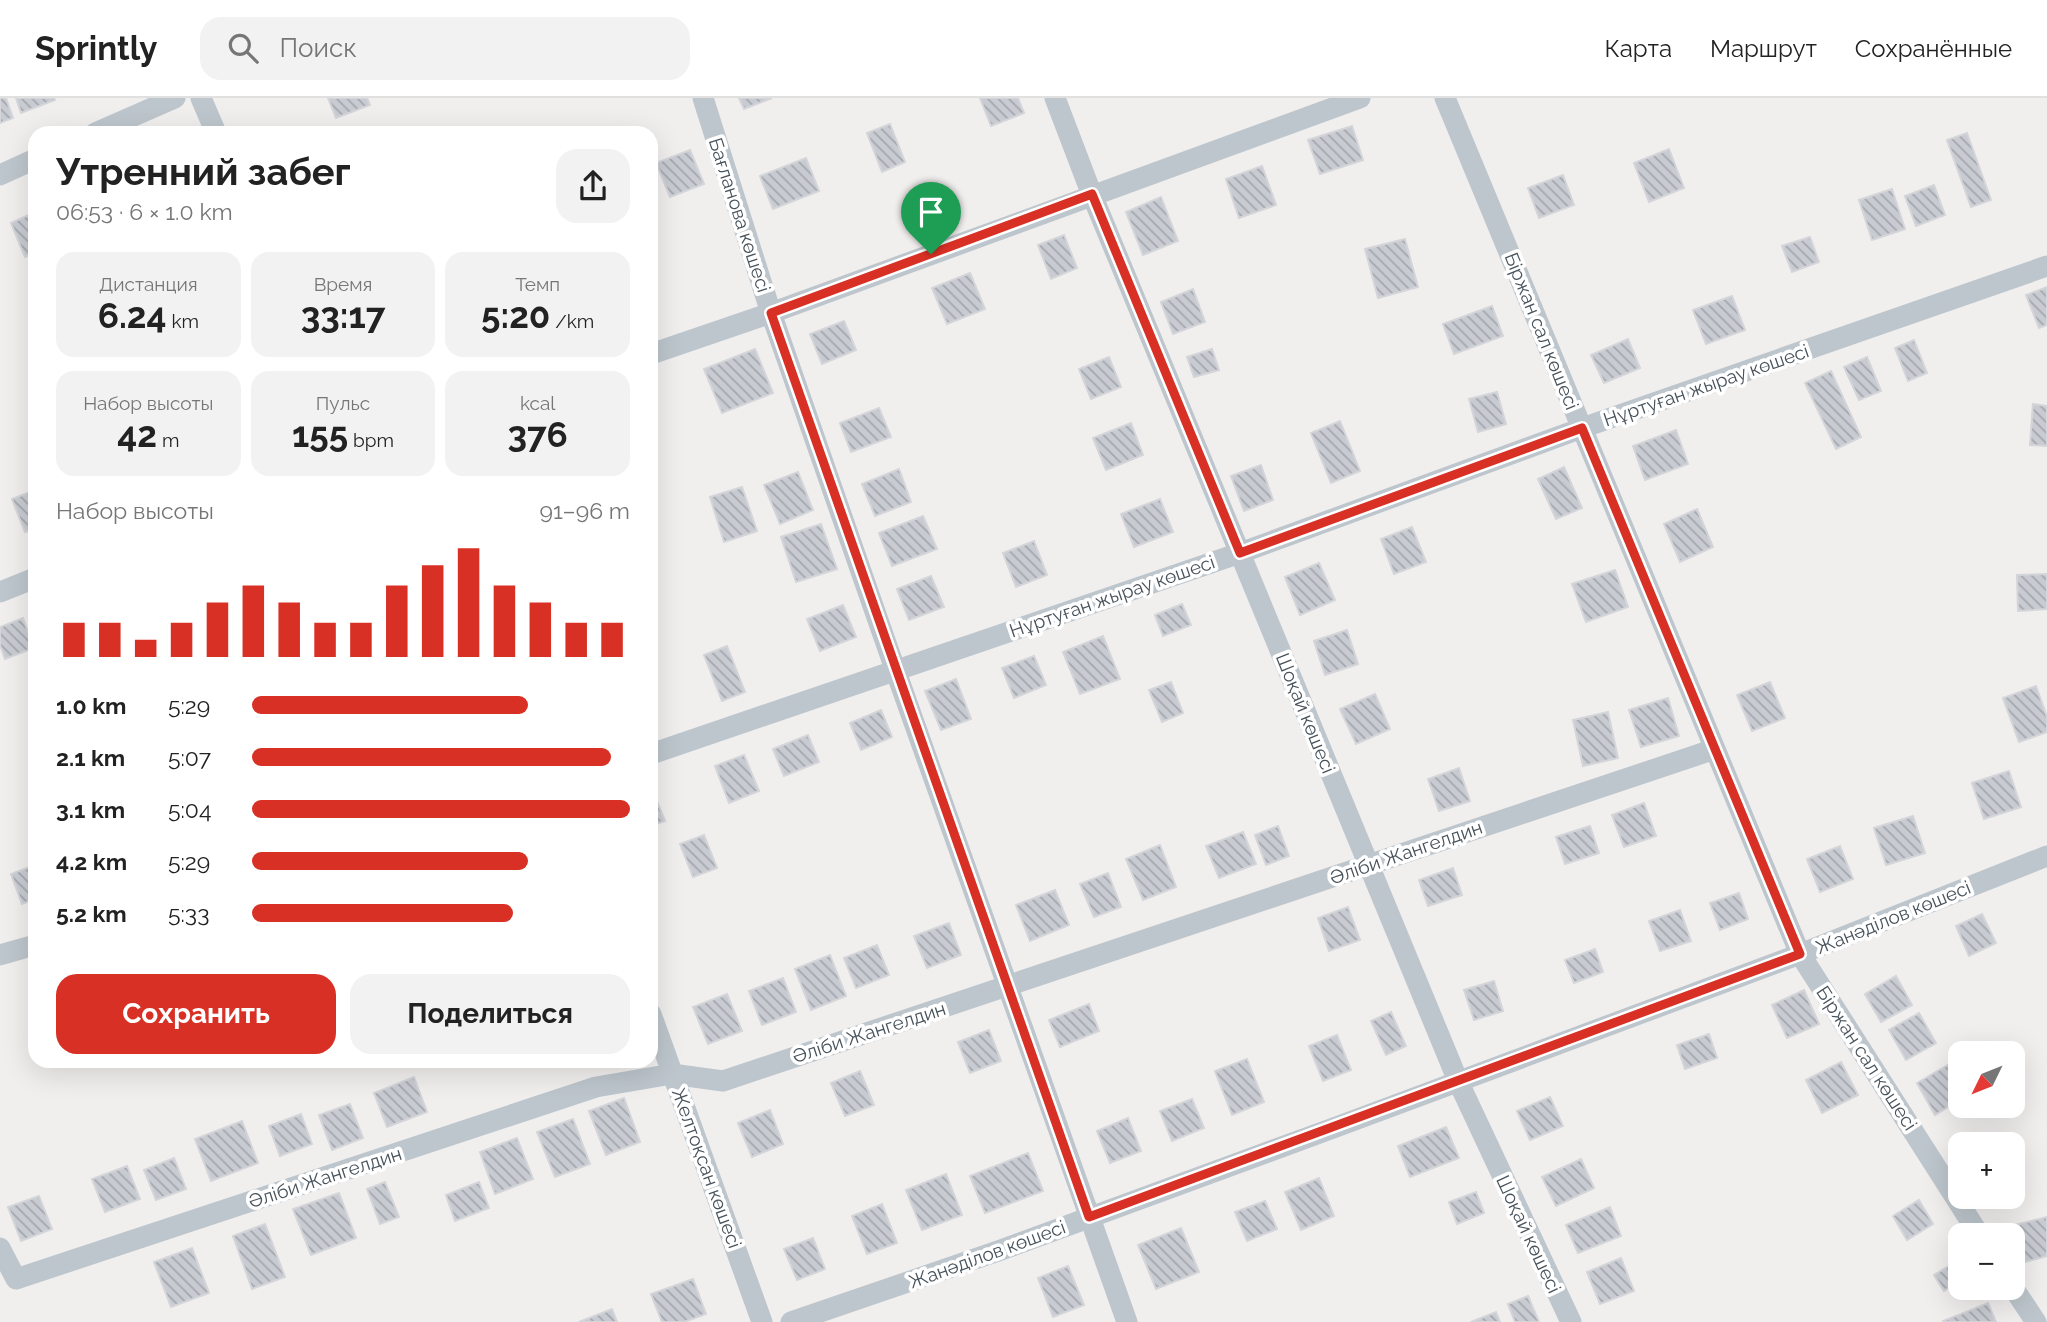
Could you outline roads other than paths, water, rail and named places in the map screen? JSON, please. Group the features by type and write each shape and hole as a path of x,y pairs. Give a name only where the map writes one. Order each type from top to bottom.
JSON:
{"street":[{"path":"111,126 175,98"},
{"path":"201,98 213,126"},
{"name":"Бағланова көшесі","path":"703,98 771,313 1127,1322"},
{"name":"Шоқай көшесі","path":"1055,98 1092,194 1458,1081 1571,1322"},
{"path":"658,352 1360,98"},
{"name":"Біржан сал көшесі","path":"1445,98 1800,954 1972,1223"},
{"path":"0,175 28,162"},
{"name":"Нұртуған жырау көшесі","path":"658,752 1240,553 1582,428 2047,266"},
{"path":"0,592 28,581"},
{"name":"Әліби Жангелдин","path":"0,1248 16,1279 596,1087 673,1074 723,1081 1715,749"},
{"name":"Жанәділов көшесі","path":"791,1322 1089,1217 1458,1081 1800,954 2047,856"},
{"path":"0,956 28,947"},
{"name":"Желтоқсан көшесі","path":"658,1033 762,1322"},
{"path":"2021,1300 2036,1322"}]}
